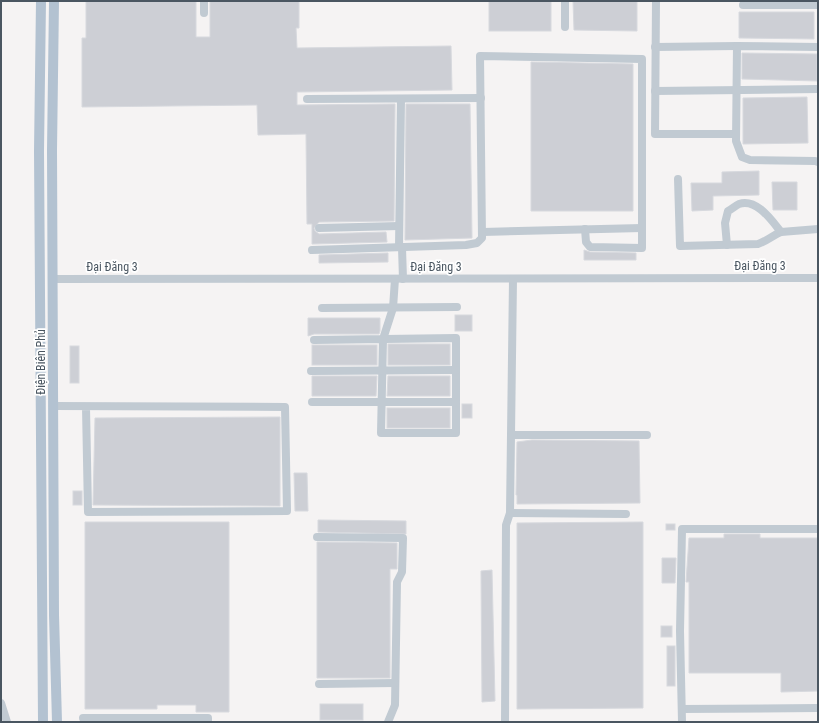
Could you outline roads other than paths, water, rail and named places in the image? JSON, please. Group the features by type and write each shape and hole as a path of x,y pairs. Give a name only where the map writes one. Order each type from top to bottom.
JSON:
{"main road":[{"name":"Điện Biên Phủ","path":"41,1 39,94 41,613 43,722"},
{"name":"Điện Biên Phủ","path":"54,1 52,150 54,615 57,722"}],"street":[{"path":"204,1 204,13"},
{"path":"565,1 565,27"},
{"path":"656,1 655,134 736,134"},
{"path":"743,5 818,5"},
{"path":"737,46 736,134 738,150 742,156 750,160 815,160 818,162"},
{"path":"656,47 818,46"},
{"path":"312,250 466,245 477,242 482,238 480,56 642,59 642,248 590,247 586,242 585,229"},
{"path":"655,91 818,89"},
{"path":"307,99 481,98"},
{"path":"314,340 383,339 456,338 456,433 381,433 383,339 393,308 399,279 401,99"},
{"path":"678,179 680,246 758,244 768,241 776,234 781,232 818,229"},
{"path":"727,245 725,223 728,211 740,204 751,205 763,211 781,232"},
{"path":"319,228 399,226"},
{"path":"483,232 642,228"},
{"name":"Đại Đăng 3","path":"53,279 818,278"},
{"path":"505,722 506,525 510,513 513,279"},
{"path":"322,308 457,307"},
{"path":"311,371 456,370"},
{"path":"312,402 456,402"},
{"path":"54,406 86,406 285,407 287,511 88,512 86,406"},
{"path":"511,434 647,434"},
{"path":"510,513 626,514"},
{"path":"682,722 680,631 682,529 818,529"},
{"path":"317,537 403,538 402,572 397,582 395,705 388,722"},
{"path":"41,613 54,615"},
{"path":"319,684 395,683"},
{"path":"1,703 8,722"},
{"path":"682,708 818,708"},
{"path":"83,718 208,718 208,722"}]}
